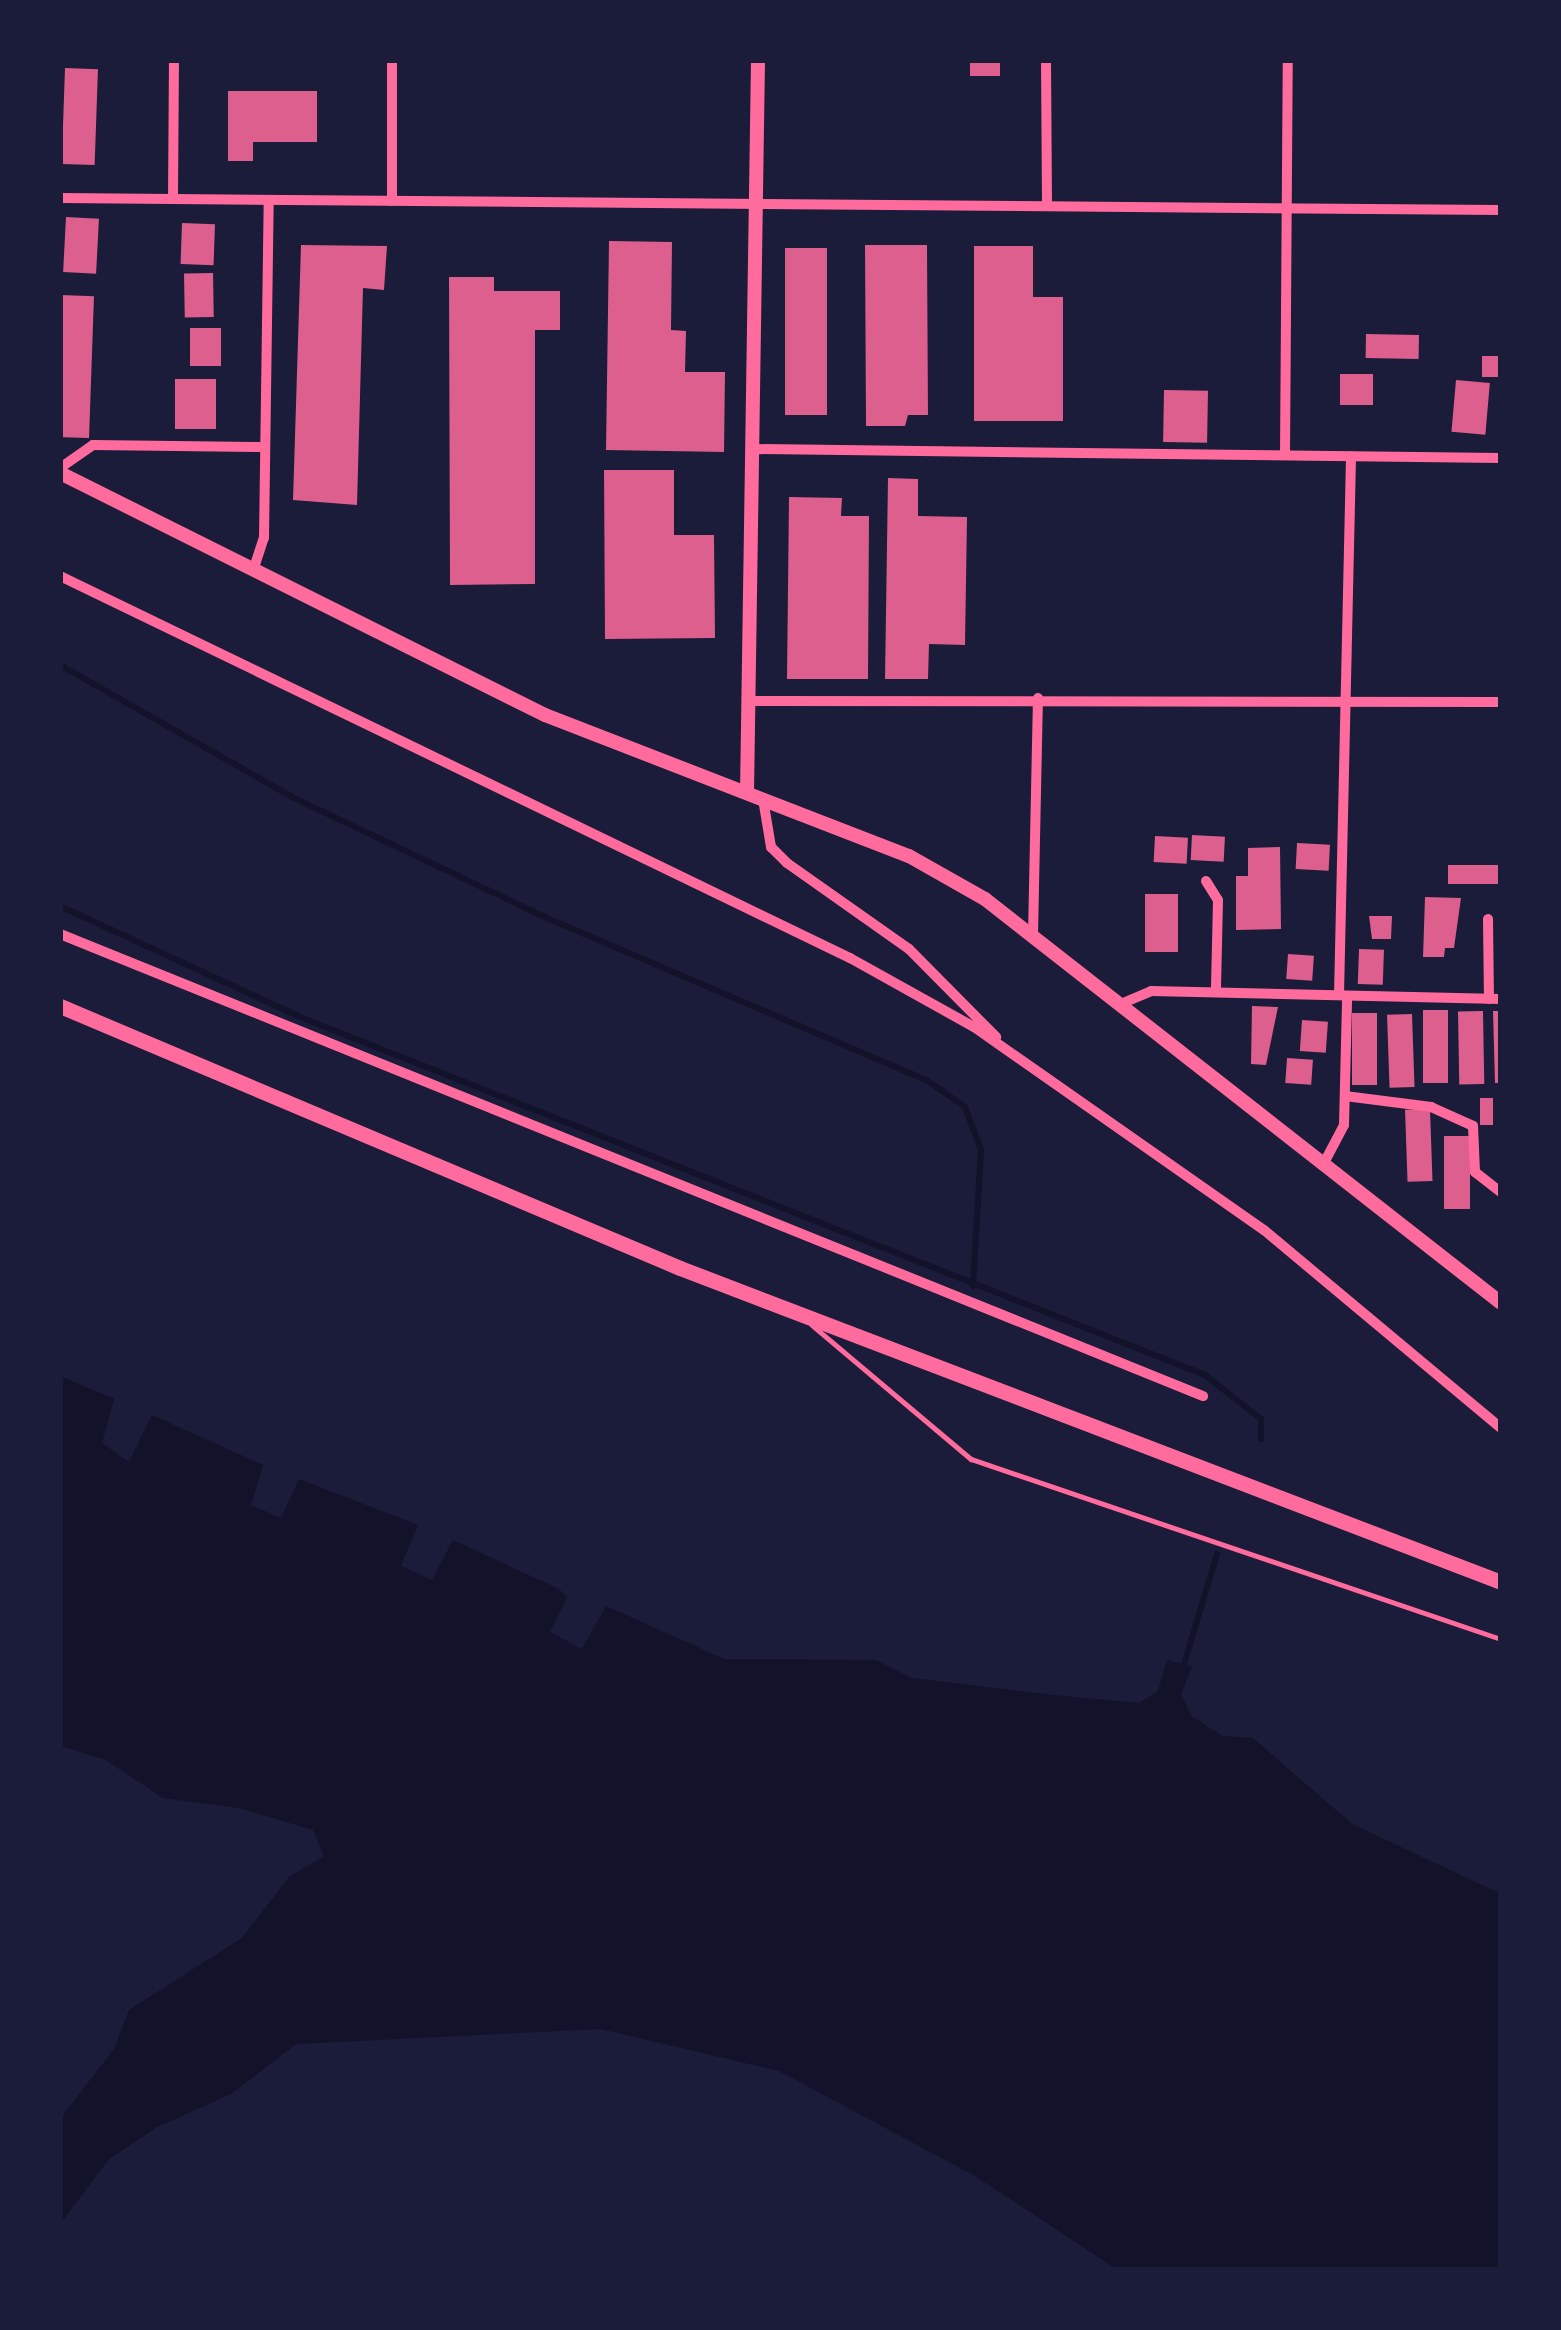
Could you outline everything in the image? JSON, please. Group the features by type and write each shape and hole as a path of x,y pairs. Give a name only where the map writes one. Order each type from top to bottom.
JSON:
{"main road":[{"path":"60,1006 796,1312 1501,1582"}],"street":[{"path":"173,199 174,60"},
{"path":"392,60 392,201"},
{"path":"747,793 753,701 758,60"},
{"path":"1046,60 1047,206"},
{"path":"1285,455 1288,60"},
{"path":"60,198 1501,210"},
{"path":"253,571 264,538 269,200"},
{"path":"265,447 92,445 60,471 545,715 909,856 1033,935 1501,1303"},
{"path":"753,448 1501,458"},
{"path":"1324,1163 1345,1125 1351,456"},
{"path":"60,576 850,958 1002,1045 1264,1230 1501,1428"},
{"path":"1033,935 1038,698"},
{"path":"753,701 1501,702"},
{"path":"763,799 771,848 909,949 1002,1045"},
{"path":"1207,881 1218,900 1216,991"},
{"path":"1123,1003 1150,991 1495,999 1488,920"},
{"path":"60,934 1203,1396"},
{"path":"1345,1096 1431,1107 1473,1126 1475,1172 1501,1192"}],"lane":[{"path":"796,1312 971,1459 1501,1640"}],"shaded area":[{"path":"60,1376 114,1399 102,1443 129,1462 152,1415 263,1465 251,1505 281,1518 299,1479 418,1525 401,1566 432,1580 453,1540 559,1589 567,1597 550,1632 582,1649 606,1606 724,1659 876,1660 912,1678 1063,1696 1139,1703 1158,1691 1167,1660 1192,1667 1181,1694 1191,1716 1223,1736 1253,1738 1352,1824 1501,1894 1501,2270 1118,2270 975,2176 779,2071 601,2029 296,2044 231,2094 157,2127 109,2159 60,2224 60,2119 114,2049 129,2010 242,1938 289,1877 324,1856 313,1830 239,1808 163,1798 104,1759 60,1746"}],"building":[{"path":"970,60 1000,60 1000,76 970,76"},
{"path":"65,68 98,69 95,165 62,164"},
{"path":"228,91 317,91 317,142 253,142 253,161 228,161"},
{"path":"66,217 99,219 96,274 63,272"},
{"path":"182,223 215,224 214,265 181,264"},
{"path":"609,241 672,242 671,330 686,331 685,372 725,372 724,452 606,450"},
{"path":"301,245 387,246 384,290 363,288 357,505 293,500"},
{"path":"865,245 927,245 928,415 908,415 905,426 866,426"},
{"path":"974,246 1033,246 1033,297 1063,297 1063,421 974,421"},
{"path":"785,248 827,248 827,415 785,415"},
{"path":"213,273 214,317 185,317 184,274"},
{"path":"449,277 494,277 494,291 560,291 560,330 535,330 535,584 450,585"},
{"path":"60,295 94,296 89,438 60,437"},
{"path":"190,328 221,328 221,366 190,366"},
{"path":"1366,334 1419,335 1419,359 1366,358"},
{"path":"1482,356 1501,356 1501,377 1482,377"},
{"path":"1340,374 1373,374 1373,405 1340,405"},
{"path":"175,379 216,379 216,429 175,429"},
{"path":"1456,380 1490,383 1485,435 1451,432"},
{"path":"1164,390 1208,391 1207,443 1163,442"},
{"path":"604,470 674,470 674,535 714,535 715,638 605,639"},
{"path":"888,478 918,479 918,516 967,517 965,645 929,644 928,679 885,679"},
{"path":"789,497 842,498 841,516 869,516 868,679 787,679"},
{"path":"1192,835 1225,837 1224,862 1191,860"},
{"path":"1155,836 1188,838 1187,864 1154,862"},
{"path":"1297,843 1330,845 1329,871 1296,869"},
{"path":"1280,847 1281,929 1236,930 1236,876 1248,876 1248,848"},
{"path":"1448,865 1501,865 1501,884 1448,884"},
{"path":"1145,894 1178,894 1178,952 1145,952"},
{"path":"1425,897 1461,898 1454,948 1445,948 1444,957 1423,957"},
{"path":"1369,916 1392,916 1391,939 1372,939"},
{"path":"1359,949 1384,950 1383,985 1358,984"},
{"path":"1288,954 1314,956 1312,981 1286,979"},
{"path":"1252,1006 1278,1007 1266,1065 1251,1064"},
{"path":"1423,1010 1448,1010 1448,1083 1423,1083"},
{"path":"1458,1011 1483,1011 1484,1084 1459,1084"},
{"path":"1493,1011 1501,1011 1501,1083 1495,1083"},
{"path":"1352,1013 1377,1013 1377,1085 1352,1085"},
{"path":"1412,1014 1415,1087 1390,1088 1387,1015"},
{"path":"1302,1020 1328,1022 1326,1053 1300,1051"},
{"path":"1287,1058 1313,1060 1311,1085 1285,1083"},
{"path":"1480,1098 1493,1098 1493,1125 1480,1125"},
{"path":"1430,1109 1433,1181 1408,1182 1405,1110"},
{"path":"1444,1136 1470,1136 1470,1209 1444,1209"}],"waterway":[{"path":"60,665 292,797 549,919 928,1081 965,1107 981,1150 973,1286"},
{"path":"60,906 300,1017 1205,1375 1261,1419 1261,1439"},
{"path":"1182,1671 1217,1554"}]}
